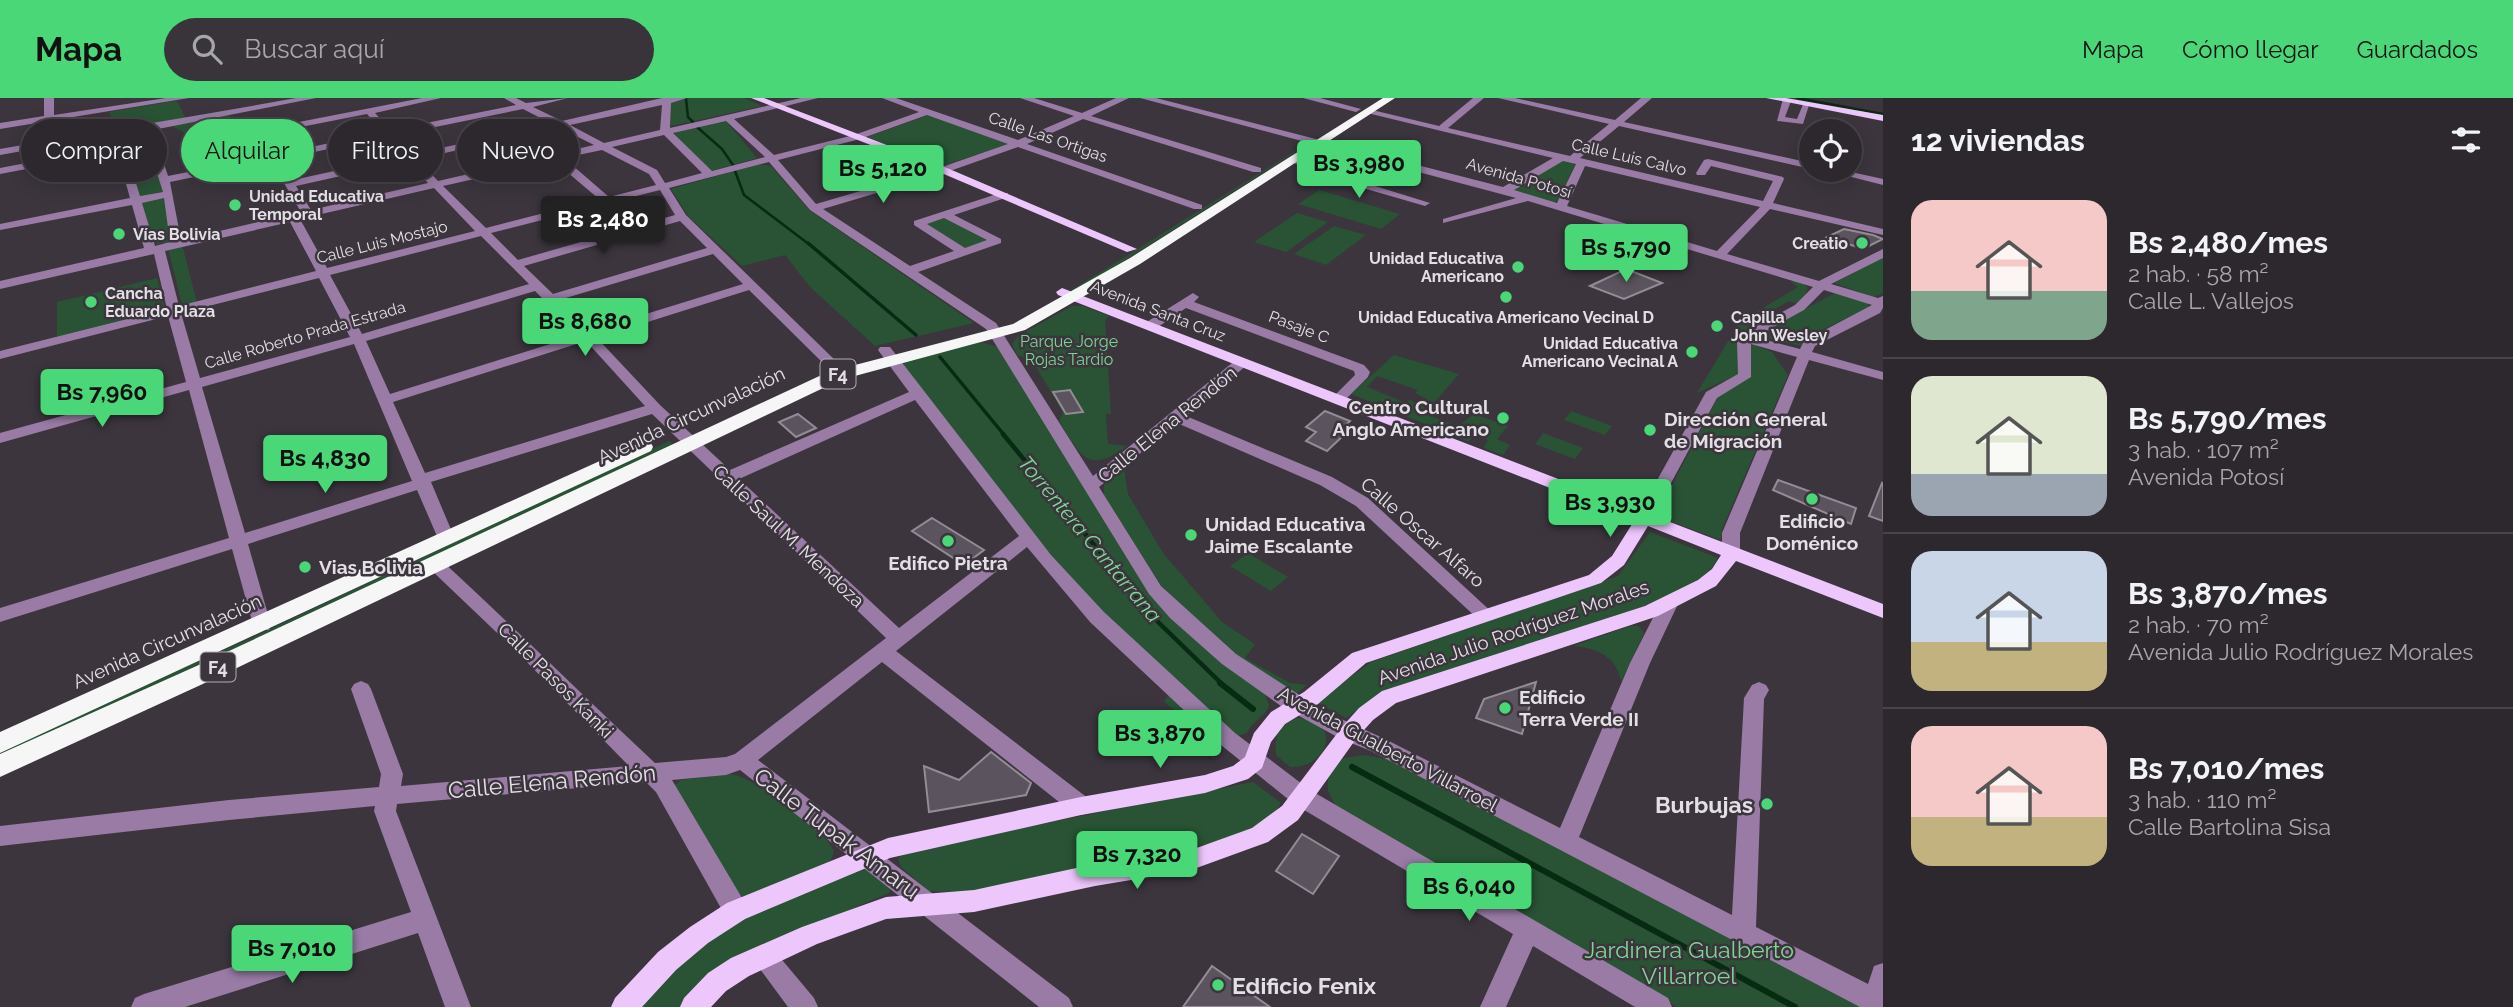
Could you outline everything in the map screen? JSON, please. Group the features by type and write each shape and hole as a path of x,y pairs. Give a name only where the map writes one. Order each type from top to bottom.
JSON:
{"highway":[{"name":"Avenida Circunvalación","path":"0,766 266,645 833,365 993,330 1019,327 1294,160 1312,142 1373,98"},
{"name":"Avenida Circunvalación","path":"1069,295 1131,249 1198,206 1257,170 1390,98"},
{"name":"Avenida Circunvalación","path":"0,744 446,539 685,436 888,354"}],"main road":[{"path":"756,98 943,170 1131,249"},
{"path":"1771,98 1883,118"},
{"path":"1820,98 1883,111"},
{"name":"Avenida Santa Cruz","path":"1069,295 1883,611"},
{"name":"Avenida Julio Rodríguez Morales","path":"1254,762 1261,739 1270,725 1300,706 1359,658 1608,572 1618,563 1643,520"},
{"name":"Avenida Julio Rodríguez Morales","path":"694,1007 718,982 740,967 811,935 886,908 974,901 1191,860 1260,835 1284,818 1349,733 1366,714 1389,697 1629,620 1669,604 1717,575 1726,565 1731,553"},
{"path":"624,1007 667,961 699,935 736,911 867,856 913,842 1081,806 1205,784 1240,773 1254,762"}],"street":[{"path":"49,98 49,119 182,98 191,119"},
{"path":"101,98 107,119"},
{"path":"196,119 281,101 310,98"},
{"path":"314,121 436,98"},
{"path":"509,98 550,119"},
{"path":"443,123 563,98"},
{"path":"579,121 682,98"},
{"path":"579,152 813,98"},
{"name":"Calle Las Ortigas","path":"887,98 1198,206"},
{"path":"1025,98 1257,170"},
{"path":"1095,98 1112,103"},
{"path":"814,208 943,170 1020,143 1124,98"},
{"name":"Avenida Potosí","path":"1145,98 1505,191 1882,302"},
{"path":"1308,98 1356,109"},
{"path":"1441,130 1479,98"},
{"path":"1503,98 1799,163"},
{"path":"1505,191 1572,160 1647,98"},
{"path":"666,100 665,131 709,174"},
{"path":"281,101 296,119"},
{"path":"1786,101 1780,119 1788,123 1800,122 1807,104"},
{"name":"Calle Saul M. Mendoza","path":"369,111 376,119"},
{"name":"Calle Luis Mostajo","path":"0,355 857,137 928,112"},
{"name":"Calle Luis Calvo","path":"1368,112 1883,232"},
{"name":"Avenida Gualberto Villarroel","path":"727,117 771,158 814,208 993,330 1155,590 1183,622 1215,650 1300,706 1349,733 1880,1003"},
{"path":"0,126 21,123"},
{"path":"579,134 653,172 682,217 833,365"},
{"path":"0,152 21,148"},
{"path":"1294,160 1315,166 1329,175 1425,203"},
{"path":"1560,208 1572,160"},
{"path":"1701,173 1708,162 1779,179 1766,205 1718,255"},
{"path":"0,171 21,167"},
{"path":"308,214 290,184 328,176"},
{"path":"579,177 606,200"},
{"path":"1862,177 1883,182"},
{"path":"0,285 457,180"},
{"path":"131,182 155,250 195,384 262,625"},
{"path":"166,182 176,243"},
{"name":"Calle Saul M. Mendoza","path":"433,182 891,646 1081,806"},
{"path":"0,227 169,194"},
{"path":"963,252 918,223 1004,195"},
{"path":"1447,221 1527,198"},
{"path":"908,271 997,241 944,214"},
{"path":"293,216 321,274 358,340 446,539"},
{"path":"516,264 682,217"},
{"path":"550,299 716,249"},
{"path":"1745,338 1808,302 1817,294 1820,285 1883,253"},
{"path":"385,400 751,285"},
{"name":"Calle Roberto Prada Estrada","path":"0,438 358,340 537,286"},
{"name":"Pasaje C","path":"1150,326 1190,299 1359,368 1363,372 1361,377 1338,399"},
{"name":"Avenida Julio Rodríguez Morales","path":"1731,553 1731,533 1804,353 1812,341 1875,310 1882,302"},
{"path":"1745,338 1883,376"},
{"name":"Avenida Julio Rodríguez Morales","path":"1643,520 1711,395 1744,377 1745,338"},
{"path":"888,354 1029,537 1097,617 1254,762 1302,797 1659,1007"},
{"name":"Calle Elena Rendón","path":"1091,486 1242,362"},
{"path":"727,478 918,393"},
{"path":"0,615 238,542 655,408"},
{"name":"Calle Oscar Alfaro","path":"1176,417 1326,481 1362,502 1486,615"},
{"name":"Calle Elena Rendón","path":"0,836 388,795 726,765 743,760 1029,537"},
{"name":"Calle Pasos Kanki","path":"433,563 520,643 664,786 736,911"},
{"path":"1566,841 1640,663 1669,604"},
{"path":"361,689 392,774 385,811 458,1007"},
{"path":"1743,933 1754,698 1759,690"},
{"name":"Calle Tupak Amaru","path":"743,760 1060,1007"},
{"path":"144,1007 426,919"},
{"path":"1493,1007 1527,931"},
{"path":"764,957 805,1007"},
{"path":"1880,1003 1883,975"}],"green space":[{"path":"687,98 744,98 762,106 671,126 670,102"},
{"path":"177,101 186,119 167,123 167,119 112,119 109,112"},
{"path":"229,115 231,119 205,119"},
{"path":"929,115 1011,144 941,166 867,137"},
{"path":"725,120 757,158 711,171 705,170 673,132"},
{"path":"181,123 181,131 170,125"},
{"path":"1303,146 1131,256 1073,292 1070,291"},
{"path":"1563,159 1575,164 1558,201 1551,203 1512,191"},
{"path":"759,164 771,166 809,210 974,323 875,346 810,287 785,255 742,266 689,217 671,189"},
{"path":"136,182 162,182 165,191 140,196"},
{"path":"1319,190 1400,214 1381,229 1298,204"},
{"path":"164,198 172,232 171,242 156,244 139,202"},
{"path":"1297,213 1328,222 1286,252 1254,242"},
{"path":"944,216 991,239 965,249 922,223"},
{"path":"1334,226 1366,235 1326,265 1294,254"},
{"path":"182,244 197,303 182,305 168,248"},
{"path":"1883,257 1883,293 1873,297 1834,283"},
{"path":"157,278 165,309 57,337 57,302"},
{"path":"1793,280 1808,288 1804,299 1795,303 1789,301 1764,315 1766,319 1744,331 1736,328 1738,323 1798,287 1791,282"},
{"path":"1835,293 1867,302 1870,307 1809,336 1801,346 1755,336"},
{"name":"Parque Jorge Rojas Tardio","path":"1072,306 1083,306 1109,316 1105,320 1111,414 1106,414 1108,444 1127,446 1102,459 1093,460 1079,451 1059,421 1063,412 1032,360 1017,355 1012,344 1018,336"},
{"path":"1730,338 1738,341 1739,374 1697,393"},
{"path":"981,342 995,346 1002,352 1144,583 1225,651 1161,585 1104,496 1104,485 1124,468 1128,494 1163,553 1222,622 1255,644 1245,658 1290,683 1307,685 1295,695 1265,694 1269,706 1264,714 1247,733 1226,739 1209,735 1164,701 1168,696 1170,682 1053,558 903,367 905,361"},
{"path":"1747,342 1772,352 1788,375 1722,529 1721,540 1656,516 1719,395 1750,376"},
{"path":"1394,355 1459,374 1434,403 1415,393 1418,390 1377,376 1367,387 1406,403 1409,400 1427,406 1422,413 1458,426 1474,414 1508,426 1497,439 1510,445 1503,455 1484,448 1488,440 1474,435 1469,442 1351,394"},
{"path":"1571,411 1612,426 1605,435 1564,420"},
{"path":"1543,433 1583,448 1575,459 1535,444"},
{"path":"669,441 673,444 254,643 0,757 0,750 251,638"},
{"path":"1650,532 1718,558 1701,578 1662,600 1379,695 1346,718 1316,702 1371,662 1618,576"},
{"path":"1248,553 1288,577 1271,591 1230,566"},
{"path":"1630,626 1639,626 1644,633 1621,682 1615,666 1604,655 1573,646"},
{"path":"1298,718 1313,721 1322,727 1326,744 1313,761 1303,766 1290,767 1276,755 1276,742 1282,727"},
{"name":"Jardinera Gualberto Villarroel","path":"1363,755 1398,761 1870,1007 1677,1007 1341,812 1329,792 1330,774 1339,759"},
{"path":"730,774 741,777 771,794 817,830 834,851 824,868 745,897 740,896 674,786 681,780"},
{"path":"1253,782 1281,803 1262,824 1218,842 963,892 929,891 901,867 898,859 904,852 920,848"},
{"path":"864,869 873,871 891,887 889,893 770,944 683,1007 633,1007 652,986 742,917"}],"building":[{"path":"1844,229 1883,239 1863,249 1827,237"},
{"path":"1626,269 1662,283 1624,299 1590,286"},
{"path":"1070,390 1083,412 1066,414 1053,392"},
{"path":"1325,411 1350,421 1340,430 1346,433 1327,451 1306,441 1316,432 1306,427"},
{"path":"798,414 816,428 796,437 779,422"},
{"name":"Edificio Doménico","path":"1778,480 1856,508 1851,524 1773,490"},
{"path":"1883,484 1883,521 1869,516"},
{"name":"Edifico Pietra","path":"932,518 984,550 964,565 912,531"},
{"name":"Edificio Terra Verde II","path":"1536,682 1522,734 1476,718 1484,699"},
{"path":"991,752 1031,783 1026,795 929,812 924,766 959,780"},
{"path":"1302,834 1339,856 1313,894 1276,871"},
{"name":"Edificio Fenix","path":"1212,966 1270,1007 1183,1007"}],"waterway":[{"path":"1797,98 1883,114"},
{"name":"Torrentera Cantarrana","path":"686,99 688,117 693,122"},
{"name":"Torrentera Cantarrana","path":"697,127 722,149 733,165"},
{"name":"Torrentera Cantarrana","path":"735,171 744,195 810,245"},
{"name":"Torrentera Cantarrana","path":"808,243 916,335"},
{"name":"Torrentera Cantarrana","path":"940,357 1005,436"},
{"name":"Torrentera Cantarrana","path":"1003,434 1156,620 1222,684"},
{"name":"Torrentera Cantarrana","path":"1220,683 1253,709"},
{"name":"Torrentera Cantarrana","path":"1352,767 1795,1007"}],"place":[{"name":"Unidad Educativa Temporal","path":"235,205"},
{"name":"Vías Bolivia","path":"119,234"},
{"name":"Creatio","path":"1862,243"},
{"name":"Unidad Educativa Americano","path":"1518,267"},
{"name":"Unidad Educativa Americano Vecinal D","path":"1506,297"},
{"name":"Cancha Eduardo Plaza","path":"91,302"},
{"name":"Capilla John Wesley","path":"1717,326"},
{"name":"Unidad Educativa Americano Vecinal A","path":"1692,352"},
{"name":"Centro Cultural Anglo Americano","path":"1503,418"},
{"name":"Dirección General de Migración","path":"1650,430"},
{"name":"Edificio Doménico","path":"1812,499"},
{"name":"Unidad Educativa Jaime Escalante","path":"1191,535"},
{"name":"Edifico Pietra","path":"948,541"},
{"name":"Vias Bolivia","path":"305,567"},
{"name":"Edificio Terra Verde II","path":"1505,708"},
{"name":"Burbujas","path":"1767,804"},
{"name":"Edificio Fenix","path":"1218,985"}]}
